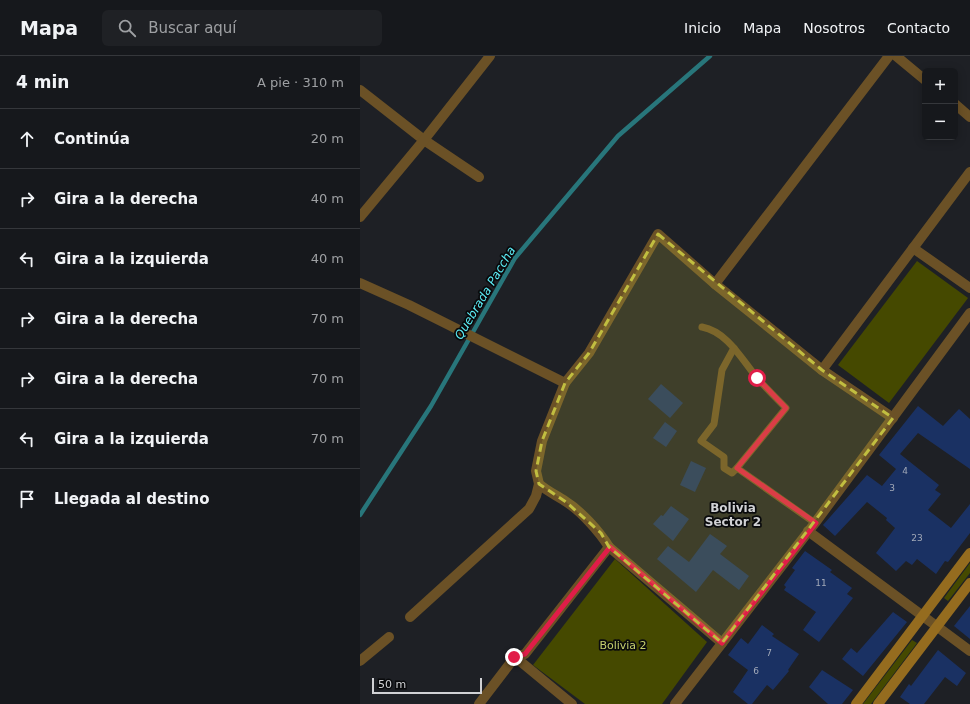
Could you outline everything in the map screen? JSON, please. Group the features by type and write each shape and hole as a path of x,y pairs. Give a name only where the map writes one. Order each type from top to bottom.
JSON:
{"main road":[{"path":"856,704 970,553"},
{"path":"878,704 970,583"}],"street":[{"path":"360,217 424,140 490,56"},
{"path":"715,284 889,56"},
{"path":"896,56 922,78"},
{"path":"360,90 424,140 479,177"},
{"path":"958,107 970,117"},
{"path":"822,370 970,172"},
{"path":"410,617 529,509 536,496 538,484 536,471 542,442 565,383 589,353 658,234 715,284 822,370 893,418"},
{"path":"913,248 970,288"},
{"path":"360,283 409,305 565,383"},
{"path":"675,704 808,531 816,523 970,313"},
{"path":"538,484 566,502 601,533 610,547 722,643"},
{"path":"808,531 970,651"},
{"path":"479,704 514,657 525,654 610,547"},
{"path":"360,661 389,637"},
{"path":"514,657 572,704"}],"lane":[{"path":"702,327 710,329 720,335 734,348 757,378 786,408 732,473 724,468 724,457 701,441 714,424 722,370 734,348"},
{"path":"737,468 816,523"}],"highlighted area":[{"path":"658,234 822,370 893,418 722,643 609,547 601,533 566,502 539,484 536,471 542,441 565,383 589,353"}],"green space":[{"path":"917,261 968,298 889,403 838,365"},
{"name":"Bolivia 2","path":"615,559 707,642 662,704 585,704 533,665"},
{"path":"970,563 970,573 948,601 944,598"},
{"path":"912,640 917,643 871,704 863,704"}],"building":[{"path":"661,384 683,403 670,418 648,399"},
{"path":"918,406 943,426 959,409 970,419 970,469 918,433 900,454 939,485 935,490 941,494 928,510 951,528 970,504 970,533 948,562 945,561 936,574 917,559 912,565 906,561 896,571 876,553 895,528 886,520 887,518 867,502 835,536 823,525 867,475 882,486 896,469 879,455"},
{"path":"665,422 677,431 666,447 653,438"},
{"path":"691,461 706,468 695,492 680,485"},
{"path":"671,506 689,519 673,541 653,524 661,515 663,516"},
{"path":"710,534 727,546 720,554 749,576 739,590 713,570 696,592 657,559 668,546 689,562"},
{"path":"805,551 832,570 830,572 852,588 847,594 853,598 819,642 803,630 816,612 784,590 786,587 784,585 795,570 792,568"},
{"path":"970,606 970,639 954,626"},
{"path":"893,612 907,622 863,676 842,659 851,648 857,653"},
{"path":"762,625 774,634 772,636 799,654 788,670 789,671 773,690 767,685 752,704 748,704 733,692 748,670 728,655 741,638 748,644"},
{"path":"938,650 966,673 957,686 945,677 924,704 910,704 900,697 909,684 911,686"},
{"path":"822,670 853,690 842,704 828,704 809,687"}],"waterway":[{"name":"Quebrada Paccha","path":"360,515 431,406 515,258 618,136 710,56"}],"district":[{"name":"Bolivia Sector 2","path":"733,515"}],"route":[{"path":"514,657 525,654 610,547 722,643 808,531 816,523 737,468 786,408 757,378"}]}
